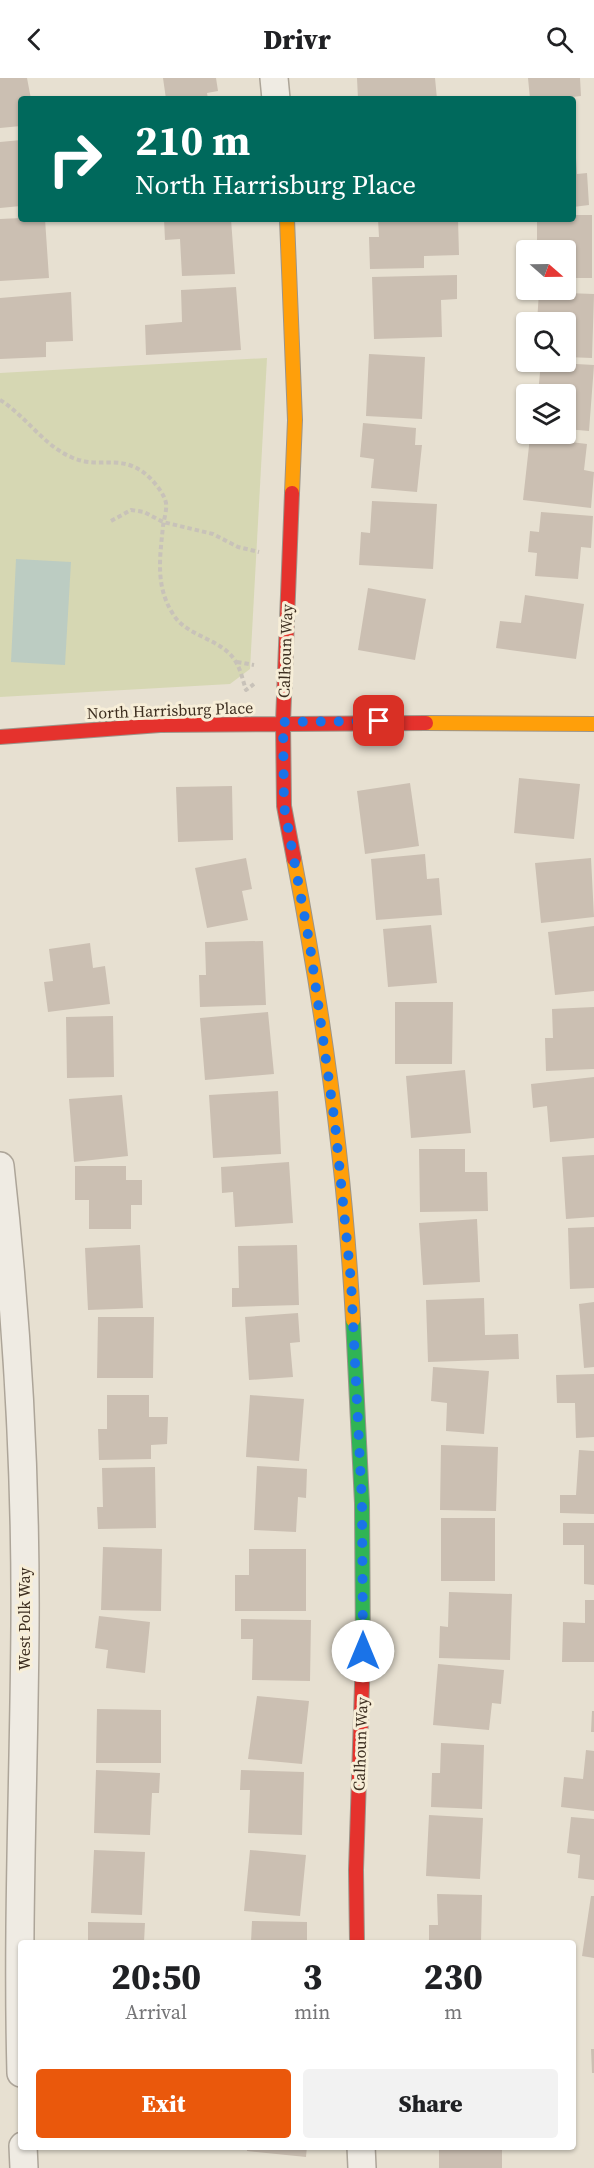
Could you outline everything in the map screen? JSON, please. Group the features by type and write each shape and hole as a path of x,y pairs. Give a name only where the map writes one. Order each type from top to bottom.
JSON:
{"street":[{"path":"274,78 276,96"},
{"name":"Calhoun Way","path":"287,222 295,420 283,722 284,806 310,946 335,1124 351,1281 363,1514 363,1651 356,1870 357,1940"},
{"name":"North Harrisburg Place","path":"0,736 160,725 283,722 594,724"},
{"name":"West Polk Way","path":"0,1166 16,1336 24,1503 25,1627 20,1940"},
{"path":"23,2150 24,2168"},
{"path":"361,2150 362,2168"}],"path":[{"path":"0,400 10,406 40,436 71,458 126,463 144,472 160,488 166,504 158,572 162,592 174,616 190,630 218,644 237,662 246,690 255,683 260,675"},
{"path":"111,521 131,510 144,512 163,522 213,534 238,547 265,554"},
{"path":"237,662 265,667"}],"green space":[{"path":"267,358 250,669 230,684 0,697 0,373"}],"shaded area":[{"path":"16,559 71,562 65,665 11,662"}],"building":[{"path":"0,78 27,78 30,96 18,96 18,126 0,128"},
{"path":"163,78 216,78 218,91 207,93 208,96 166,96"},
{"path":"357,78 435,78 437,96 358,96"},
{"path":"528,78 580,78 581,96 530,96"},
{"path":"18,140 18,206 0,208 0,142"},
{"path":"576,158 577,174 587,173 589,205 576,207"},
{"path":"576,215 592,215 592,278 576,278 576,240 537,240 537,222 576,222"},
{"path":"18,218 18,222 45,222 49,278 0,281 0,219"},
{"path":"164,222 231,222 235,274 182,276 180,239 165,240"},
{"path":"378,222 458,222 459,255 424,256 424,268 370,269 369,237 379,237"},
{"path":"457,275 457,299 441,300 442,337 374,339 372,277"},
{"path":"236,287 241,350 146,355 145,325 182,322 181,290"},
{"path":"71,292 73,341 46,342 46,357 0,359 0,298"},
{"path":"576,293 594,294 592,358 576,357 576,312 538,312 538,300 576,300"},
{"path":"369,354 425,357 422,419 366,416"},
{"path":"576,364 594,365 589,431 576,430 576,384 539,384 540,372 576,372"},
{"path":"363,423 416,428 415,445 422,445 417,492 371,488 374,459 360,457"},
{"path":"529,444 587,444 584,470 594,472 591,508 523,500"},
{"path":"372,501 437,504 433,569 359,565 361,532 370,533"},
{"path":"541,512 593,516 591,548 581,547 578,579 535,576 537,553 528,552 530,531 539,532"},
{"path":"368,588 426,599 415,660 358,650"},
{"path":"525,595 584,604 576,659 496,648 500,621 521,623"},
{"path":"519,778 580,784 574,839 514,833"},
{"path":"410,783 419,846 365,854 357,791"},
{"path":"232,786 233,840 178,842 176,787"},
{"path":"425,854 427,879 439,878 442,915 376,920 371,859"},
{"path":"246,858 252,889 242,891 248,920 207,928 195,868"},
{"path":"591,858 594,917 541,923 535,863"},
{"path":"431,925 437,983 388,987 383,929"},
{"path":"594,926 594,991 555,995 548,932"},
{"path":"263,941 266,1005 200,1007 199,975 206,975 205,942"},
{"path":"90,943 93,968 105,966 110,1004 48,1012 44,982 53,981 49,949"},
{"path":"395,1002 453,1002 452,1064 395,1064"},
{"path":"594,1007 594,1069 546,1071 545,1038 553,1038 552,1009"},
{"path":"268,1012 274,1074 205,1080 200,1018"},
{"path":"113,1016 114,1077 67,1078 66,1017"},
{"path":"465,1070 471,1133 411,1138 406,1076"},
{"path":"594,1077 594,1138 550,1142 547,1106 533,1108 531,1084"},
{"path":"278,1091 281,1154 213,1158 209,1095"},
{"path":"122,1095 128,1156 74,1162 69,1099"},
{"path":"419,1149 465,1149 465,1172 487,1172 488,1211 420,1212"},
{"path":"594,1155 594,1217 566,1219 562,1157"},
{"path":"289,1162 293,1223 235,1227 233,1192 222,1193 221,1167"},
{"path":"75,1166 126,1166 126,1180 142,1180 142,1205 131,1205 131,1229 89,1229 89,1200 75,1200"},
{"path":"477,1219 480,1282 423,1285 419,1223"},
{"path":"594,1227 594,1288 570,1289 568,1228"},
{"path":"140,1245 143,1308 88,1310 85,1248"},
{"path":"297,1245 299,1305 232,1307 232,1288 239,1288 238,1246"},
{"path":"484,1298 485,1335 518,1334 519,1359 428,1362 426,1300"},
{"path":"594,1302 594,1367 584,1368 579,1304"},
{"path":"298,1313 300,1342 290,1343 293,1377 249,1380 245,1317"},
{"path":"98,1317 154,1317 153,1378 97,1378"},
{"path":"433,1367 489,1371 484,1434 446,1431 447,1403 431,1401"},
{"path":"594,1374 594,1437 576,1438 575,1403 557,1403 556,1375"},
{"path":"107,1395 149,1395 149,1417 168,1417 167,1444 151,1445 151,1459 99,1460 98,1429 107,1429"},
{"path":"250,1395 304,1399 299,1461 246,1457"},
{"path":"441,1445 498,1447 496,1511 440,1510"},
{"path":"579,1450 594,1451 594,1514 560,1513 560,1495 576,1495"},
{"path":"257,1466 307,1469 306,1498 298,1497 296,1532 254,1530"},
{"path":"155,1467 156,1528 98,1529 97,1507 103,1507 102,1468"},
{"path":"441,1518 495,1518 495,1581 441,1581"},
{"path":"563,1523 594,1523 594,1585 584,1584 584,1545 563,1545"},
{"path":"103,1547 162,1549 161,1611 101,1610"},
{"path":"249,1549 306,1549 306,1611 235,1611 235,1575 249,1575"},
{"path":"449,1592 512,1594 510,1660 439,1658 440,1626 448,1627"},
{"path":"585,1600 594,1600 594,1662 562,1662 563,1622 585,1623"},
{"path":"99,1616 150,1622 145,1673 106,1668 108,1650 95,1648"},
{"path":"241,1619 311,1620 310,1681 252,1680 253,1639 241,1639"},
{"path":"438,1664 504,1670 501,1704 492,1703 489,1730 433,1725"},
{"path":"257,1696 309,1701 302,1764 248,1759"},
{"path":"97,1709 161,1710 161,1763 96,1763"},
{"path":"592,1711 594,1711 594,1732 591,1732"},
{"path":"441,1743 484,1745 482,1809 431,1807 432,1773 440,1773"},
{"path":"586,1750 594,1751 594,1811 561,1807 564,1777 583,1779"},
{"path":"96,1770 160,1773 159,1793 152,1793 150,1835 94,1833"},
{"path":"241,1770 304,1772 302,1835 248,1833 250,1790 240,1790"},
{"path":"429,1815 483,1818 480,1879 426,1876"},
{"path":"571,1817 594,1819 594,1880 578,1878 580,1855 567,1853"},
{"path":"94,1850 145,1852 142,1915 91,1913"},
{"path":"250,1850 306,1855 300,1916 244,1911"},
{"path":"437,1894 482,1895 481,1940 429,1940 429,1925 438,1925"},
{"path":"591,1896 594,1896 594,1958 582,1956"},
{"path":"252,1921 307,1922 307,1940 251,1940"},
{"path":"88,1922 145,1923 144,1940 88,1940"},
{"path":"591,2049 594,2049 594,2073 592,2073"},
{"path":"247,2150 307,2150 306,2157"},
{"path":"439,2150 502,2150 502,2168 439,2168"}],"traffic: fast":[{"path":"353,1320 362,1503 363,1654"}],"traffic: slow":[{"path":"287,222 295,420 292,493"},
{"path":"426,723 594,724"},
{"path":"294,859 331,1088 344,1204 353,1320"}],"traffic: jam":[{"path":"292,493 283,722 284,806 294,859"},
{"path":"0,737 160,725 426,723"},
{"path":"357,1940 356,1870 363,1654"}],"route":[{"path":"363,1651 362,1503 351,1281 335,1124 310,946 284,806 283,722 379,721"}]}
